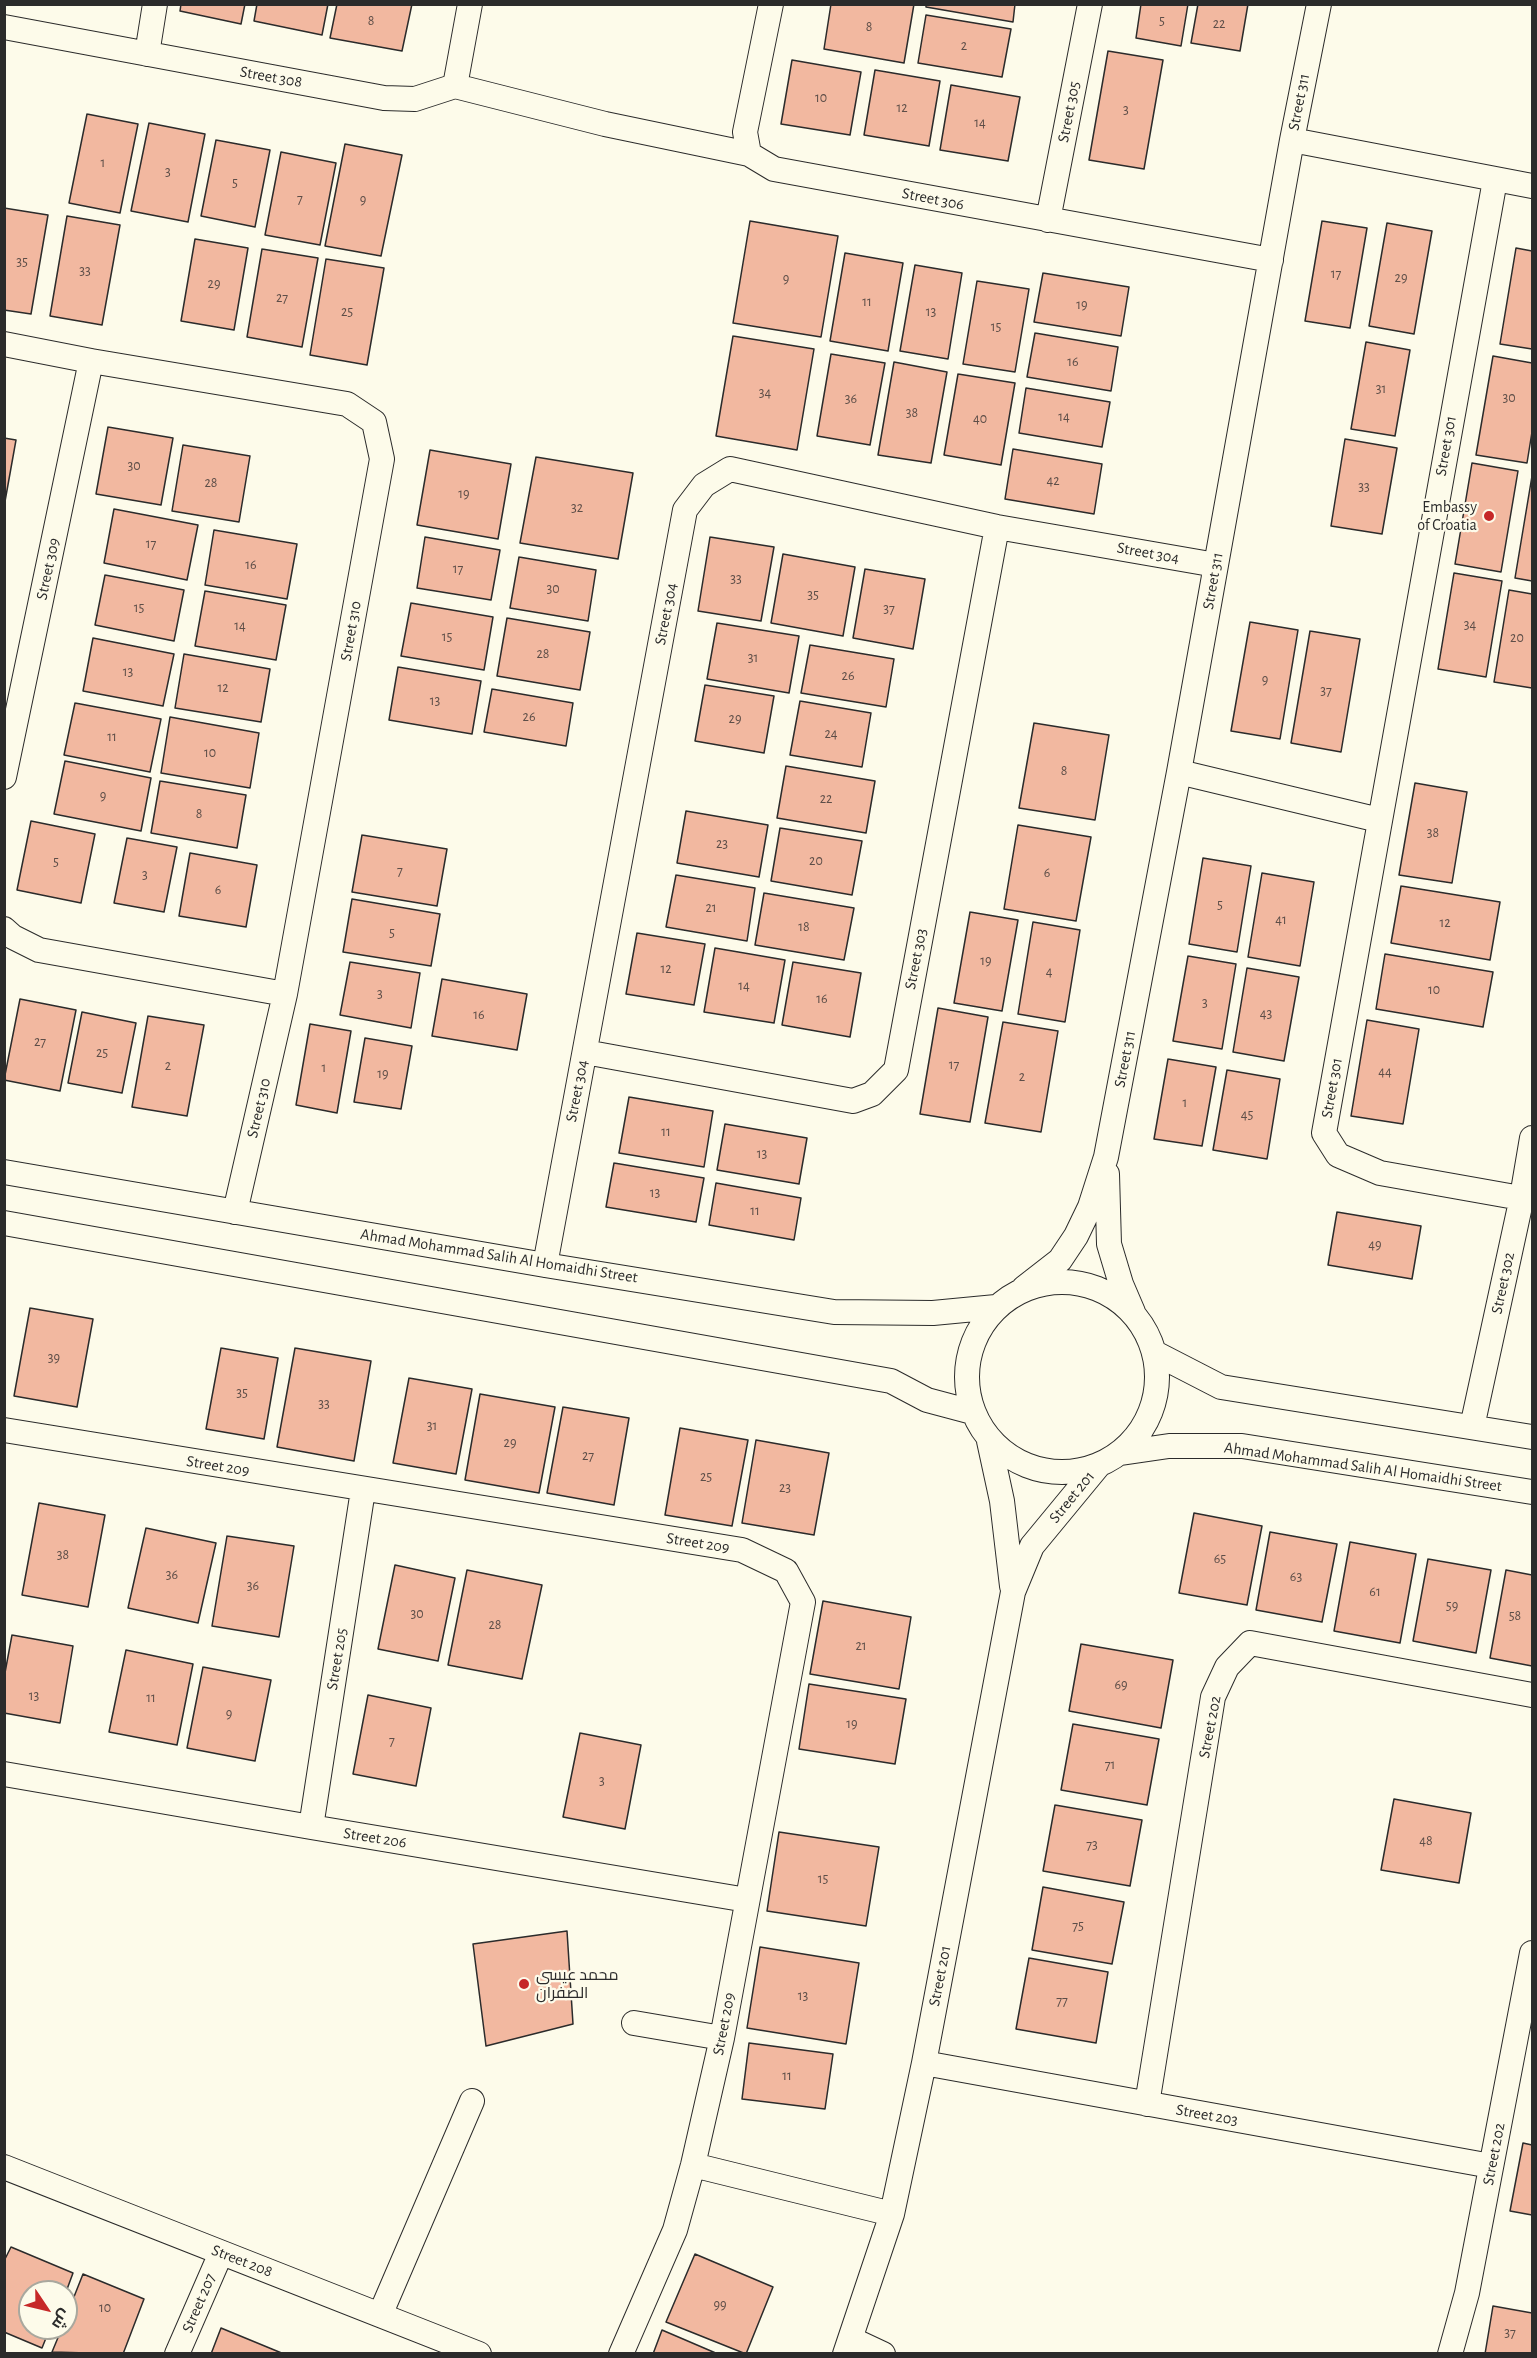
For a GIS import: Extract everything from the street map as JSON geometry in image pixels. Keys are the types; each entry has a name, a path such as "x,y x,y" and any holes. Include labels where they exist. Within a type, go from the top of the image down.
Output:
{"street":[{"path":"147,54 155,4"},
{"path":"455,86 470,4"},
{"path":"749,154 745,132 771,4"},
{"name":"Street 305","path":"1048,220 1090,4"},
{"name":"Street 311","path":"1024,1288 1060,1260 1076,1236 1090,1207 1106,1157 1179,772 1270,260 1319,4"},
{"name":"Street 308","path":"4,27 384,98 415,99 455,86"},
{"name":"Street 306","path":"455,86 604,124 749,154 774,169 1270,260"},
{"path":"1292,140 1533,186"},
{"name":"Street 301","path":"1495,180 1324,1133 1338,1155 1380,1173 1527,1199"},
{"name":"Street 310","path":"4,344 347,404 374,422 382,459 285,993 235,1212"},
{"name":"Street 309","path":"4,777 91,361"},
{"name":"Street 304","path":"545,1265 685,510 704,485 730,469 997,527 1216,564"},
{"name":"Street 303","path":"585,1052 853,1101 872,1095 896,1070 997,527"},
{"path":"1179,772 1379,820"},
{"path":"4,929 13,937 39,950 285,993"},
{"name":"Street 302","path":"1472,1427 1527,1199 1533,1138"},
{"name":"Street 311","path":"1106,1157 1109,1244 1121,1284 1134,1313"},
{"name":"Ahmad Mohammad Salih Al Homaidhi Street","path":"4,1172 834,1312 933,1313 996,1307"},
{"path":"4,1223 891,1382 927,1400 972,1412"},
{"path":"1054,1281 1088,1284 1108,1292 1134,1313 1155,1353 1158,1377 1152,1410 1143,1428 1121,1453 1098,1466 1065,1473 1042,1472 1011,1460 989,1441 972,1412 966,1369 980,1327 996,1307 1024,1288 1054,1281"},
{"path":"1155,1353 1221,1387 1533,1437"},
{"name":"Street 209","path":"4,1430 742,1550 786,1570 803,1602 722,2038 693,2165 675,2230 621,2354"},
{"name":"Street 201","path":"989,1441 1002,1501 1012,1592"},
{"name":"Ahmad Mohammad Salih Al Homaidhi Street","path":"1121,1453 1169,1446 1242,1446 1533,1492"},
{"name":"Street 201","path":"848,2346 892,2214 924,2062 1012,1592 1032,1546 1098,1466"},
{"name":"Street 205","path":"311,1827 363,1490"},
{"name":"Street 202","path":"1147,2104 1213,1697 1227,1667 1250,1643 1533,1695"},
{"name":"Street 206","path":"4,1774 747,1900"},
{"name":"Street 202","path":"1450,2354 1467,2293 1533,1953"},
{"path":"634,2023 722,2038"},
{"name":"Street 203","path":"924,2062 1491,2166"},
{"path":"380,2315 472,2101"},
{"path":"693,2165 892,2214"},
{"name":"Street 208","path":"4,2167 479,2354"},
{"name":"Street 207","path":"177,2354 221,2253"},
{"path":"848,2346 883,2354"}],"building":[{"path":"181,4 245,4 241,24 180,11"},
{"path":"257,4 328,4 322,35 254,21"},
{"path":"337,4 412,4 402,51 330,38"},
{"path":"831,4 914,4 904,63 824,49"},
{"path":"926,4 1015,4 1013,22 926,7"},
{"path":"1141,4 1188,4 1181,46 1136,38"},
{"path":"1198,4 1248,4 1240,51 1191,43"},
{"path":"926,15 1011,29 1002,77 918,63"},
{"path":"1108,51 1163,60 1144,169 1089,160"},
{"path":"792,60 861,72 850,135 781,124"},
{"path":"875,70 940,81 929,146 864,135"},
{"path":"951,85 1020,97 1008,161 940,150"},
{"path":"87,114 138,124 120,213 69,203"},
{"path":"149,123 205,134 188,222 131,211"},
{"path":"216,140 270,150 255,227 201,216"},
{"path":"345,144 402,155 381,256 325,246"},
{"path":"281,152 336,163 320,245 265,235"},
{"path":"4,208 48,215 31,314 4,310"},
{"path":"67,216 120,225 102,325 50,316"},
{"path":"750,221 838,236 821,337 733,323"},
{"path":"1322,221 1367,228 1350,328 1305,321"},
{"path":"1387,223 1432,231 1414,334 1369,326"},
{"path":"195,239 248,248 234,330 181,321"},
{"path":"1516,248 1532,251 1532,349 1500,344"},
{"path":"262,249 318,258 302,347 247,337"},
{"path":"845,253 903,263 888,351 830,341"},
{"path":"326,259 384,268 367,365 310,355"},
{"path":"915,265 962,273 948,359 900,351"},
{"path":"1043,273 1129,287 1121,336 1034,322"},
{"path":"977,281 1029,289 1015,372 963,364"},
{"path":"1035,333 1118,347 1111,391 1027,377"},
{"path":"733,336 814,349 797,450 716,436"},
{"path":"1366,342 1410,350 1395,436 1351,429"},
{"path":"831,354 885,363 870,445 817,436"},
{"path":"1493,356 1532,363 1532,432 1527,463 1476,455"},
{"path":"894,362 947,372 931,463 878,455"},
{"path":"958,374 1015,383 1001,465 944,455"},
{"path":"1026,388 1110,402 1102,447 1019,433"},
{"path":"108,427 173,438 161,505 96,494"},
{"path":"4,438 16,440 4,507"},
{"path":"1345,439 1397,448 1382,534 1331,526"},
{"path":"183,445 250,456 239,522 172,511"},
{"path":"1013,449 1102,464 1094,514 1005,499"},
{"path":"430,450 511,464 498,539 417,525"},
{"path":"536,457 633,473 618,559 520,543"},
{"path":"1472,463 1518,471 1501,572 1455,564"},
{"path":"1532,476 1532,581 1515,578"},
{"path":"114,509 198,525 187,580 104,563"},
{"path":"214,530 297,544 287,599 205,585"},
{"path":"425,537 500,550 491,600 417,588"},
{"path":"710,537 774,547 761,621 698,611"},
{"path":"783,554 855,567 843,636 771,623"},
{"path":"519,557 596,570 588,621 510,608"},
{"path":"865,569 925,579 913,649 853,638"},
{"path":"1454,573 1502,581 1486,677 1438,669"},
{"path":"105,575 184,590 174,641 95,625"},
{"path":"1509,590 1532,594 1532,688 1494,682"},
{"path":"205,591 286,605 276,660 195,646"},
{"path":"411,603 493,617 484,670 401,656"},
{"path":"507,618 590,632 580,690 497,676"},
{"path":"1250,622 1298,630 1280,739 1231,731"},
{"path":"717,623 799,636 789,693 707,679"},
{"path":"1310,631 1360,639 1341,752 1291,743"},
{"path":"93,638 174,654 163,706 83,691"},
{"path":"810,645 894,659 886,707 801,693"},
{"path":"184,654 270,669 261,722 175,708"},
{"path":"398,667 481,681 472,734 389,720"},
{"path":"705,685 774,696 764,753 695,741"},
{"path":"492,689 573,703 566,746 484,732"},
{"path":"800,701 871,713 862,767 790,755"},
{"path":"75,703 161,719 150,772 64,755"},
{"path":"170,717 259,733 250,788 161,773"},
{"path":"1034,723 1109,735 1095,820 1019,808"},
{"path":"65,761 151,778 141,831 54,814"},
{"path":"786,766 875,781 866,833 777,818"},
{"path":"160,781 246,795 237,848 151,833"},
{"path":"1415,783 1467,792 1452,883 1399,875"},
{"path":"686,811 768,825 759,877 677,863"},
{"path":"31,821 95,834 81,903 17,890"},
{"path":"1018,825 1091,837 1076,921 1004,909"},
{"path":"780,828 862,841 852,895 771,881"},
{"path":"362,835 447,849 437,906 352,892"},
{"path":"127,838 177,847 164,912 114,903"},
{"path":"190,853 257,865 246,927 179,916"},
{"path":"1203,858 1251,866 1237,952 1189,944"},
{"path":"1262,873 1314,882 1300,966 1248,957"},
{"path":"676,875 755,888 747,941 666,927"},
{"path":"1401,886 1500,902 1490,960 1391,943"},
{"path":"764,893 854,908 844,960 755,945"},
{"path":"352,899 440,914 431,966 343,952"},
{"path":"970,912 1018,920 1002,1011 954,1003"},
{"path":"1033,922 1080,930 1065,1022 1018,1014"},
{"path":"637,933 705,944 694,1005 626,994"},
{"path":"715,948 785,960 774,1023 704,1012"},
{"path":"1385,954 1493,972 1483,1027 1376,1009"},
{"path":"1188,956 1236,964 1222,1049 1173,1041"},
{"path":"350,962 420,973 411,1028 340,1015"},
{"path":"793,962 861,973 850,1037 782,1025"},
{"path":"1247,968 1299,977 1284,1061 1233,1052"},
{"path":"442,979 527,994 517,1050 432,1036"},
{"path":"20,999 76,1010 60,1091 4,1080"},
{"path":"938,1008 988,1017 970,1122 920,1114"},
{"path":"82,1012 136,1023 122,1093 68,1083"},
{"path":"148,1016 204,1025 187,1116 132,1107"},
{"path":"1367,1020 1419,1029 1403,1124 1351,1116"},
{"path":"1003,1022 1058,1031 1041,1132 985,1123"},
{"path":"310,1024 351,1031 337,1113 296,1105"},
{"path":"365,1038 412,1046 401,1109 354,1102"},
{"path":"1168,1059 1216,1067 1202,1146 1154,1139"},
{"path":"1227,1070 1280,1079 1267,1159 1213,1150"},
{"path":"629,1097 713,1111 704,1167 619,1153"},
{"path":"725,1124 807,1138 799,1184 717,1170"},
{"path":"614,1163 704,1178 696,1222 606,1207"},
{"path":"716,1183 801,1198 794,1240 709,1225"},
{"path":"1337,1212 1421,1226 1412,1279 1328,1265"},
{"path":"30,1308 93,1319 77,1407 14,1396"},
{"path":"221,1348 278,1358 264,1439 206,1429"},
{"path":"295,1348 371,1361 354,1461 277,1447"},
{"path":"409,1378 472,1389 456,1474 393,1463"},
{"path":"480,1394 555,1407 539,1493 465,1480"},
{"path":"563,1407 629,1418 614,1505 547,1493"},
{"path":"680,1428 748,1440 732,1526 665,1515"},
{"path":"756,1440 829,1453 814,1535 742,1523"},
{"path":"39,1503 105,1515 88,1607 22,1595"},
{"path":"1194,1513 1262,1526 1247,1605 1179,1593"},
{"path":"146,1528 216,1543 198,1623 128,1608"},
{"path":"1270,1532 1337,1544 1322,1622 1256,1610"},
{"path":"227,1536 294,1546 279,1637 212,1626"},
{"path":"1350,1542 1416,1554 1400,1643 1334,1631"},
{"path":"1428,1559 1491,1570 1476,1653 1413,1641"},
{"path":"395,1565 455,1578 438,1661 378,1649"},
{"path":"467,1570 542,1585 522,1679 448,1665"},
{"path":"1506,1570 1532,1575 1532,1666 1490,1658"},
{"path":"823,1601 911,1617 899,1689 810,1674"},
{"path":"12,1635 73,1646 60,1723 4,1713 4,1678"},
{"path":"1081,1644 1173,1660 1161,1728 1069,1711"},
{"path":"126,1650 193,1664 177,1745 109,1732"},
{"path":"203,1667 271,1680 255,1761 187,1748"},
{"path":"809,1684 906,1699 895,1764 799,1749"},
{"path":"368,1695 431,1708 416,1786 353,1774"},
{"path":"1073,1724 1159,1739 1147,1805 1061,1790"},
{"path":"580,1733 641,1745 625,1829 563,1817"},
{"path":"1394,1799 1471,1813 1459,1883 1381,1870"},
{"path":"1055,1805 1142,1820 1130,1886 1043,1871"},
{"path":"779,1832 879,1847 866,1926 767,1911"},
{"path":"1043,1887 1124,1902 1112,1964 1032,1950"},
{"name":"محمد عيسى الصفران","path":"567,1931 573,2024 486,2046 473,1944"},
{"path":"760,1947 859,1963 846,2044 747,2028"},
{"path":"1029,1958 1108,1972 1096,2043 1016,2029"},
{"path":"749,2043 833,2054 825,2109 742,2099"},
{"path":"1523,2143 1532,2145 1532,2215 1510,2211"},
{"path":"11,2247 73,2273 70,2280 18,2280 18,2338 4,2332 4,2261"},
{"path":"695,2254 773,2287 746,2354 666,2322"},
{"path":"83,2274 144,2299 123,2354 52,2352 57,2340 78,2340 78,2287"},
{"path":"1493,2306 1532,2313 1532,2354 1485,2354"},
{"path":"221,2328 284,2354 211,2354"},
{"path":"662,2330 718,2354 653,2354"},
{"path":"23,2340 45,2340 42,2348"}],"place":[{"name":"Embassy of Croatia","path":"1489,516"},
{"name":"محمد عيسى الصفران","path":"524,1984"}]}
